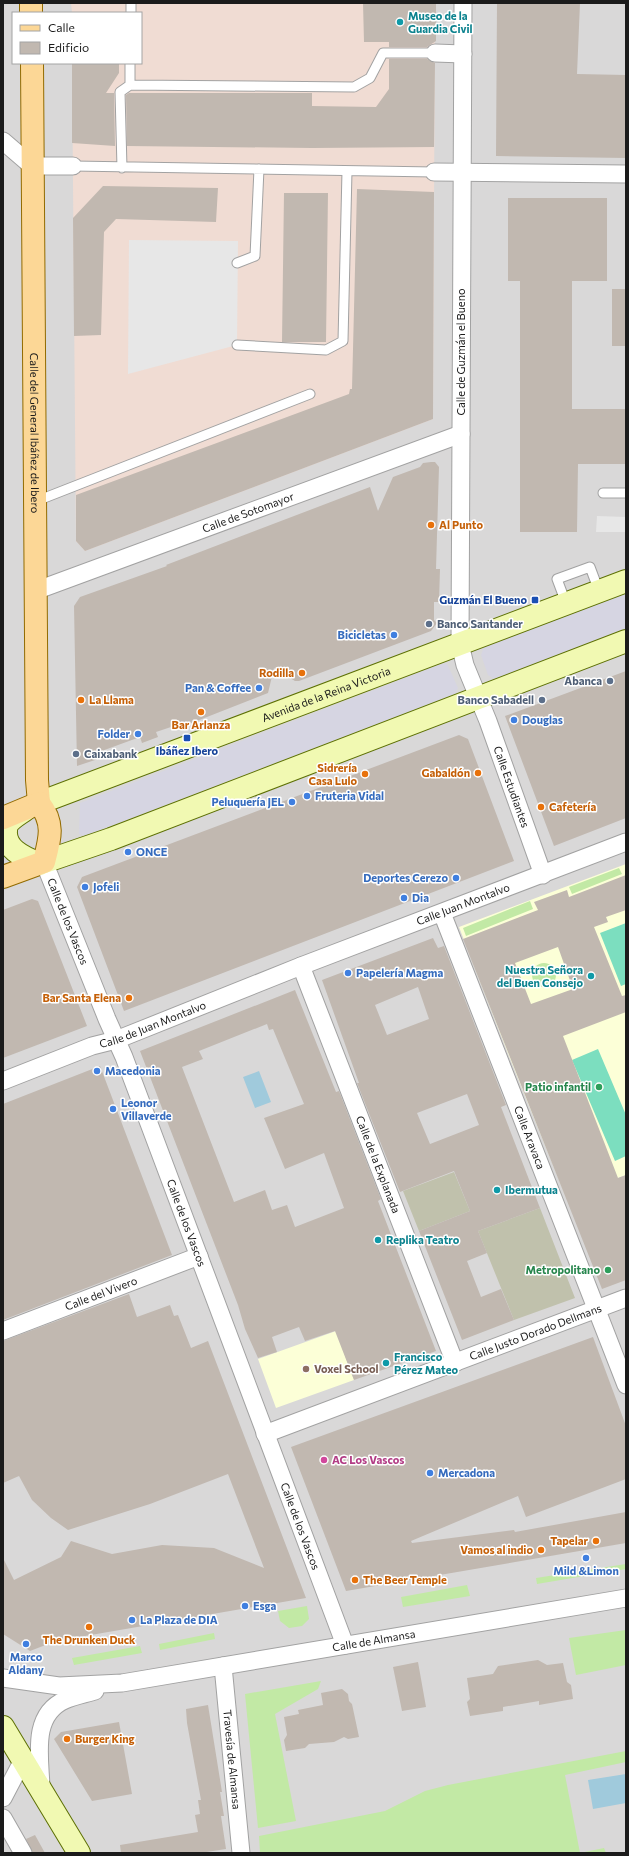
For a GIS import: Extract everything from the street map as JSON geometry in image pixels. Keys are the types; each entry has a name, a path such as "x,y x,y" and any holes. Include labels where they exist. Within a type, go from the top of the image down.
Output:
{"main road":[{"name":"Calle del General Ibáñez de Ibero","path":"32,64 37,780 32,806"},
{"name":"Avenida de la Reina Victoria","path":"3,818 32,806"},
{"path":"3,877 42,863 50,830 48,816 32,806"}],"street":[{"name":"Calle de Guzmán el Bueno","path":"463,3 460,644 465,664 478,698"},
{"path":"435,53 463,54"},
{"path":"3,141 32,166 73,166"},
{"path":"434,172 626,174"},
{"name":"Calle de Sotomayor","path":"35,591 461,434"},
{"name":"Avenida de la Reina Victoria","path":"42,863 21,856 11,850 6,842 5,832 7,825 32,806 626,581"},
{"path":"42,863 111,839 626,641"},
{"name":"Calle Estudiantes","path":"478,698 488,721 544,875"},
{"name":"Calle Juan Montalvo","path":"301,966 544,875 626,842"},
{"name":"Calle de los Vascos","path":"42,863 124,1057 345,1645"},
{"name":"Calle Aravaca","path":"442,913 626,1385"},
{"name":"Calle de Juan Montalvo","path":"3,1081 92,1046 116,1040 301,966"},
{"name":"Calle de la Explanada","path":"301,966 455,1363"},
{"name":"Calle del Vivero","path":"3,1331 199,1256"},
{"name":"Calle Justo Dorado Dellmans","path":"265,1434 626,1298"},
{"name":"Calle de Almansa","path":"3,1678 59,1686 122,1683 626,1598"},
{"name":"Travesía de Almansa","path":"224,1666 241,1853"},
{"name":"Calle de Almansa","path":"41,1787 40,1727 44,1716 53,1707 64,1700 122,1683"},
{"path":"3,1727 24,1758 80,1853"},
{"path":"3,1798 24,1758"},
{"path":"3,1818 23,1853"}],"lane":[{"path":"122,168 120,92 130,85 354,87 370,78 383,53 435,53"},
{"path":"130,64 130,85"},
{"path":"73,166 434,172"},
{"path":"237,263 255,256 259,170"},
{"path":"237,345 326,350 342,341 347,171"},
{"path":"34,503 310,394"},
{"path":"603,493 626,493"}],"shaded area":[{"path":"3,3 626,3 626,1853 3,1853"},
{"path":"71,3 435,3 433,419 85,551 76,541 72,64 142,64 142,12 72,12"},
{"path":"129,240 238,241 237,345 128,374"},
{"path":"597,516 626,517 626,532 596,532"},
{"path":"626,593 626,629 494,679 488,675 481,655 484,647"},
{"path":"442,664 447,664 458,688 455,694 84,836 79,834 80,803"},
{"path":"626,864 626,1175 566,1197 459,927"},
{"path":"454,1172 470,1211 419,1231 403,1191"},
{"path":"540,1208 575,1298 514,1320 478,1231"},
{"name":"Voxel School","path":"336,1331 354,1380 276,1408 258,1359"}],"green space":[{"path":"619,868 622,874 572,894 569,887"},
{"path":"530,901 533,909 466,936 463,928"},
{"path":"626,923 626,984 621,986 600,933"},
{"path":"544,963 549,964 555,970 555,980 549,986 544,987 539,986 533,980 532,975 533,970 539,964"},
{"name":"Patio infantil","path":"598,1049 626,1115 626,1156 615,1161 572,1060"},
{"path":"626,1564 626,1569 537,1584 536,1578"},
{"path":"467,1585 470,1596 403,1607 401,1597"},
{"path":"307,1606 309,1619 302,1626 289,1628 280,1621 278,1611"},
{"path":"626,1630 626,1665 576,1675 569,1638"},
{"path":"214,1633 215,1639 160,1650 159,1644"},
{"path":"140,1646 142,1653 74,1665 72,1658"},
{"path":"321,1681 318,1689 275,1714 296,1821 258,1828 245,1694"},
{"path":"626,1751 626,1762 565,1775 580,1853 260,1853 259,1836 385,1811 425,1791 448,1785"},
{"path":"604,1848 606,1853 580,1853"}],"water":[{"path":"259,1071 271,1102 255,1108 243,1077"},
{"path":"626,1774 626,1803 593,1809 588,1780"}],"building":[{"name":"Museo de la Guardia Civil","path":"363,3 436,3 436,41 427,47 389,47 389,42 364,42"},
{"path":"497,3 580,3 577,74 626,75 626,158 496,156"},
{"path":"389,59 427,59 435,63 434,147 312,148 127,146 126,95 129,93 312,93 312,106 376,107 389,89"},
{"path":"72,64 119,64 119,73 106,93 114,93 115,146 72,143"},
{"path":"103,186 218,188 216,222 116,219 104,232 101,335 74,336 73,218"},
{"path":"357,189 434,192 433,419 85,551 76,541 76,495 349,394 350,389 352,389"},
{"path":"284,193 328,193 326,342 282,342"},
{"path":"508,198 607,198 607,281 572,281 572,409 626,409 626,464 578,464 577,532 520,532 520,281 508,281"},
{"path":"612,289 626,289 626,346 612,346"},
{"path":"435,462 439,467 436,569 440,569 439,602 434,602 434,620 437,623 431,631 299,681 295,681 274,668 268,693 184,726 183,723 156,732 158,737 142,743 140,737 99,752 101,758 77,766 74,606 80,597 167,566 166,565 370,487 378,511 393,477 420,467 423,463"},
{"path":"626,671 626,818 554,846 505,716"},
{"path":"459,735 468,739 514,861 124,1011 77,887 82,877"},
{"path":"626,875 626,910 606,917 608,922 594,927 622,996 626,995 626,1012 563,1036 618,1178 626,1175 626,1280 602,1289 463,939 538,910 534,902 567,890 569,897","holes":["558,947 573,989 531,1004 515,963"]},
{"path":"32,899 38,901 87,1026 3,1058 3,910"},
{"path":"433,938 438,948 444,946 506,1105 501,1107 540,1208 478,1231 487,1253 467,1261 481,1297 501,1289 514,1320 462,1340 419,1231 470,1211 454,1171 400,1192 357,1083 359,1083 322,980","holes":["418,987 429,1019 387,1035 375,1005","467,1094 479,1125 430,1144 417,1113"]},
{"path":"295,990 336,1092 339,1091 381,1199 378,1201 436,1351 354,1380 335,1331 305,1341 299,1327 272,1337 277,1352 258,1358 245,1329 238,1305 140,1051","holes":["267,1024 269,1030 273,1029 304,1104 264,1118 285,1169 324,1153 344,1208 295,1227 287,1205 272,1210 265,1190 234,1202 182,1067 203,1059 199,1051"]},
{"path":"100,1066 172,1255 3,1320 3,1104"},
{"path":"129,1294 137,1317 170,1305 174,1316 178,1315 191,1348 208,1341 306,1598 56,1641 30,1651 3,1634 3,1558 14,1580 61,1557 71,1541 112,1554 162,1545 214,1548 264,1568 228,1474 150,1504 68,1530 51,1518 32,1500 19,1476 3,1483 3,1341"},
{"path":"593,1337 626,1426 626,1479 526,1517 518,1496 411,1541 412,1543 514,1530 515,1532 626,1512 626,1543 346,1591 291,1447"},
{"path":"538,1660 547,1665 563,1663 567,1682 571,1685 573,1699 539,1705 539,1701 503,1707 503,1711 470,1716 467,1702 470,1699 467,1678 493,1674 498,1666"},
{"path":"418,1662 426,1707 402,1711 393,1667"},
{"path":"342,1689 348,1694 349,1701 352,1704 359,1737 348,1739 344,1737 334,1742 309,1744 305,1748 286,1751 284,1740 287,1735 284,1717 299,1714 298,1710 323,1705 321,1693"},
{"path":"208,1705 222,1792 220,1792 224,1816 221,1816 226,1849 200,1853 121,1853 120,1845 198,1832 195,1815 200,1814 198,1800 201,1800 187,1723 186,1709"},
{"path":"119,1722 132,1794 92,1801 54,1739 61,1732"},
{"path":"35,1835 45,1853 33,1853 26,1839"}],"place":[{"name":"Museo de la Guardia Civil","path":"400,22"},
{"name":"Al Punto","path":"431,525"},
{"name":"Guzmán El Bueno","path":"535,600"},
{"name":"Banco Santander","path":"429,624"},
{"name":"Bicicletas","path":"394,635"},
{"name":"Rodilla","path":"302,673"},
{"name":"Abanca","path":"610,681"},
{"name":"Pan & Coffee","path":"259,688"},
{"name":"La Llama","path":"81,700"},
{"name":"Banco Sabadell","path":"542,700"},
{"name":"Bar Arlanza","path":"201,712"},
{"name":"Douglas","path":"514,720"},
{"name":"Folder","path":"138,734"},
{"name":"Ibáñez Ibero","path":"187,738"},
{"name":"Caixabank","path":"76,754"},
{"name":"Gabaldón","path":"478,773"},
{"name":"Sidrería Casa Lulo","path":"365,774"},
{"name":"Fruteria Vidal","path":"307,796"},
{"name":"Peluquería JEL","path":"292,802"},
{"name":"Cafetería","path":"541,807"},
{"name":"ONCE","path":"128,852"},
{"name":"Deportes Cerezo","path":"456,878"},
{"name":"Jofeli","path":"85,887"},
{"name":"Dia","path":"404,898"},
{"name":"Papelería Magma","path":"348,973"},
{"name":"Nuestra Señora del Buen Consejo","path":"591,976"},
{"name":"Bar Santa Elena","path":"129,998"},
{"name":"Macedonia","path":"97,1071"},
{"name":"Patio infantil","path":"599,1087"},
{"name":"Leonor Villaverde","path":"113,1109"},
{"name":"Ibermutua","path":"497,1190"},
{"name":"Replika Teatro","path":"378,1240"},
{"name":"Metropolitano","path":"608,1270"},
{"name":"Francisco Pérez Mateo","path":"386,1363"},
{"name":"Voxel School","path":"306,1369"},
{"name":"AC Los Vascos","path":"324,1460"},
{"name":"Mercadona","path":"430,1473"},
{"name":"Tapelar","path":"596,1541"},
{"name":"Vamos al indio","path":"541,1550"},
{"name":"Mild &Limon","path":"586,1558"},
{"name":"The Beer Temple","path":"355,1580"},
{"name":"Esga","path":"245,1606"},
{"name":"La Plaza de DIA","path":"132,1620"},
{"name":"The Drunken Duck","path":"89,1627"},
{"name":"Marco Aldany","path":"26,1644"},
{"name":"Burger King","path":"67,1739"}]}
